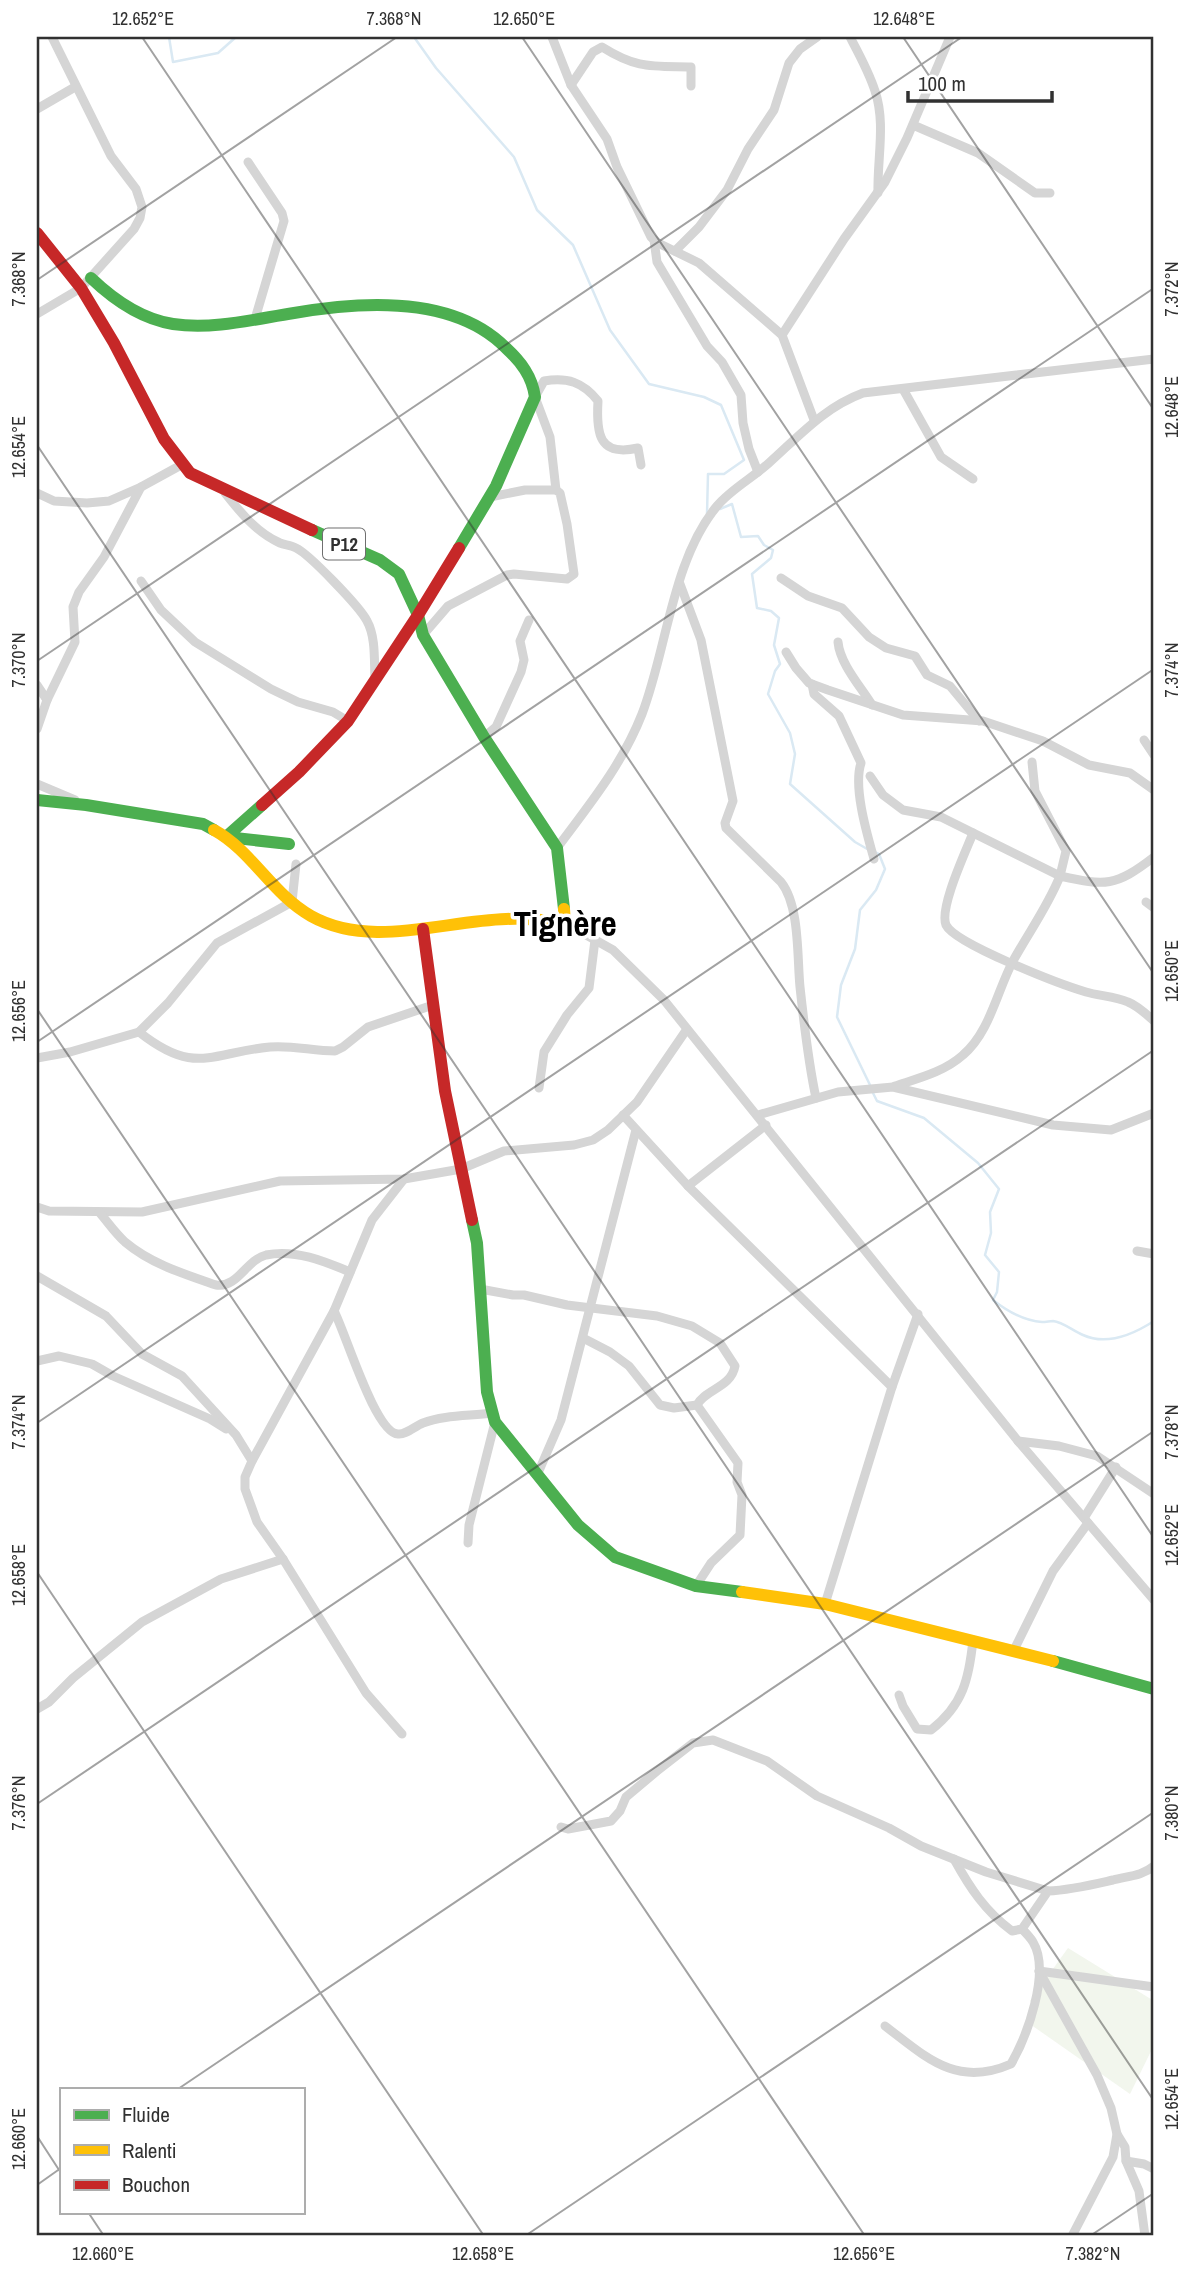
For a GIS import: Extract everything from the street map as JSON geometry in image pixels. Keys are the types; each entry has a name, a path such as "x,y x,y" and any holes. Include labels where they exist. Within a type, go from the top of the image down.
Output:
{"street":[{"path":"37,314 82,288 134,229 142,207 136,188 111,156 52,37"},
{"path":"552,37 571,85 607,139 617,167 654,240 657,262 707,346 722,362 741,395 743,423 758,472"},
{"path":"675,250 699,227 727,190 748,149 774,110 789,63 800,48 817,37"},
{"path":"850,37 876,93 880,123 878,193"},
{"path":"782,335 844,239 878,193 913,125 950,37"},
{"path":"571,85 593,52 602,47 621,59 638,65 691,67 691,86"},
{"path":"37,109 75,87"},
{"path":"913,125 978,153 1035,193 1050,193"},
{"path":"248,162 282,213 284,221 256,320"},
{"name":"P12","path":"37,233 82,288 164,439 190,473 380,560 399,574 418,615 423,635 484,737 556,848 565,923"},
{"path":"654,240 699,263 782,335 814,420"},
{"path":"91,278 120,304 174,324 256,320 343,306 402,307 443,312 484,327 518,358 534,388 550,438 556,490 560,493 575,568 572,577 567,579 507,575 449,606 423,635"},
{"path":"556,848 616,769 642,714 689,552 718,505 814,420 863,393 1154,359"},
{"path":"226,837 299,772 348,721 418,615 490,496 544,381 561,378 589,389 598,401 597,426 601,439 609,448 624,452 638,448 641,466"},
{"path":"903,388 941,457 974,479"},
{"path":"37,493 54,501 109,501 183,464"},
{"path":"37,729 47,700 75,642 73,607 79,592 104,557 141,487"},
{"path":"221,488 241,513 265,534 298,548 346,593 368,622 373,649 374,679"},
{"path":"490,496 524,490 556,490"},
{"path":"781,578 808,596 842,608 869,636 886,648 915,656 927,675 950,686 978,721"},
{"path":"141,581 161,610 195,642 271,690 298,702 333,712 348,721"},
{"path":"680,584 701,640 733,801 726,828 781,881 788,892 795,928 808,1061 816,1098"},
{"path":"484,737 496,727 521,672 524,660 520,641 529,620"},
{"path":"838,642 848,666 872,705"},
{"path":"786,652 796,668 812,684 903,715 978,721 1043,741 1090,765 1130,773 1154,790"},
{"path":"37,684 47,700"},
{"path":"812,684 814,694 839,716 861,763 857,776 863,820 874,859"},
{"path":"1144,740 1154,755"},
{"path":"758,1115 838,1092 893,1087 937,1072 964,1055 980,1036 1012,962 1060,876 1066,850 1035,791 1032,762"},
{"path":"870,776 883,794 903,810 941,817 1060,876 1098,884 1114,882 1139,869 1154,857"},
{"path":"37,784 86,805"},
{"path":"37,800 203,824 226,837 269,883 311,916 355,932 423,929 504,919 534,919 565,923 614,950 664,1000 1018,1441 1154,1601"},
{"path":"973,833 950,891 945,924 952,933 1054,982 1090,994 1127,1001 1154,1021"},
{"path":"226,837 289,844"},
{"path":"292,902 296,864"},
{"path":"37,1058 70,1052 139,1032 168,1003 218,943 292,902"},
{"path":"1146,902 1154,908"},
{"path":"423,929 445,1091 477,1243 486,1392 494,1418 578,1525 615,1557 696,1586 825,1604 1014,1650 1154,1689"},
{"path":"539,1088 544,1052 567,1015 589,988 595,940"},
{"path":"139,1032 158,1047 178,1057 207,1059 270,1047 335,1051 368,1027 433,1004"},
{"path":"37,1207 50,1211 142,1212 280,1181 404,1179 461,1170 503,1151 574,1145 593,1139 608,1130 637,1102 688,1029"},
{"path":"893,1087 1053,1125 1111,1130 1154,1113"},
{"path":"623,1115 688,1186 892,1387"},
{"path":"688,1186 766,1125"},
{"path":"538,1473 561,1420 636,1130"},
{"path":"402,1734 366,1693 257,1522 244,1489 245,1477 252,1461 334,1311 372,1220 404,1179"},
{"path":"99,1212 123,1240 136,1250 160,1264 216,1286 233,1281 266,1255 309,1255 351,1272"},
{"path":"1137,1251 1154,1254"},
{"path":"37,1276 106,1315 142,1354 182,1377 236,1435 252,1461"},
{"path":"480,1289 657,1316 699,1329 720,1343 735,1366 733,1376 720,1388 700,1399 697,1405"},
{"path":"334,1311 365,1390 393,1433 400,1434 430,1420 494,1418"},
{"path":"825,1604 892,1387 918,1314"},
{"path":"583,1338 629,1366 660,1405 674,1408 697,1405"},
{"path":"37,1360 59,1356 92,1364 122,1381 210,1419 236,1435"},
{"path":"696,1586 711,1563 740,1535 742,1495 737,1482 738,1463 697,1405"},
{"path":"468,1543 469,1525 494,1418"},
{"path":"1018,1441 1072,1449 1097,1456 1154,1493"},
{"path":"1014,1650 1053,1571 1086,1521 1116,1467"},
{"path":"37,1709 49,1702 142,1622 221,1579 283,1559"},
{"path":"899,1695 917,1729 930,1730 963,1694 973,1640"},
{"path":"561,1827 568,1829 611,1821 620,1811 626,1797 693,1743 713,1740 767,1762 817,1796 921,1846 999,1877 1048,1891 1090,1887 1114,1879 1132,1877 1154,1866"},
{"path":"954,1859 974,1894 993,1917 1012,1931 1022,1929 1048,1891"},
{"path":"885,2026 938,2066 966,2072 993,2071 1011,2064 1020,2049 1037,1996 1039,1971 1034,1944 1022,1929"},
{"path":"1039,1971 1154,1987"},
{"path":"1039,1971 1097,2075 1111,2108 1117,2134 1125,2147 1126,2161 1139,2191 1145,2236"},
{"path":"1072,2236 1113,2157 1117,2134"},
{"path":"1126,2161 1154,2169"}],"shaded area":[{"path":"1068,1948 1154,2001 1154,2045 1130,2094 1027,2022 1036,2007 1030,2001"}],"waterway":[{"path":"169,37 173,62 218,53 236,37"},
{"path":"414,37 436,68 514,157 537,210 573,245 610,330 649,384 704,397 721,405 744,460 724,474 708,474 707,514"},
{"path":"720,509 732,504 741,537 758,536 764,545 773,550 771,558 752,574 757,608 771,611 779,618 774,645 780,664 768,694 790,733 795,754 790,784 855,842 869,850"},
{"path":"870,1085 837,1017 841,985 855,949 860,910 876,890 885,869 879,854 875,852"},
{"path":"872,1091 877,1101 924,1118 978,1163 999,1189 990,1212 991,1233 985,1255 999,1272 997,1292 993,1300 1022,1318 1057,1322 1092,1338 1120,1337 1154,1321"}],"traffic: fast":[{"path":"91,278 129,307 150,318 173,324 219,325 320,309 377,305 434,310 461,318 485,331 521,364 531,382 535,397 496,486 459,548"},
{"path":"312,530 380,560 399,574 418,615 423,635 484,737 557,848 564,909"},
{"path":"37,800 203,824 214,830"},
{"path":"262,805 226,837 289,844"},
{"path":"472,1220 477,1243 487,1392 495,1422 578,1525 615,1557 696,1586 742,1592"},
{"path":"1053,1661 1154,1689"}],"traffic: slow":[{"path":"214,830 240,849 297,907 334,926 357,931 382,932 506,919 565,923 564,909"},
{"path":"742,1592 825,1604 1053,1661"}],"traffic: jam":[{"path":"37,233 81,288 114,343 164,439 190,473 312,530"},
{"path":"262,805 299,772 348,721 459,548"},
{"path":"423,929 445,1091 472,1220"}],"district":[{"name":"Tignère","path":"565,923"}]}
